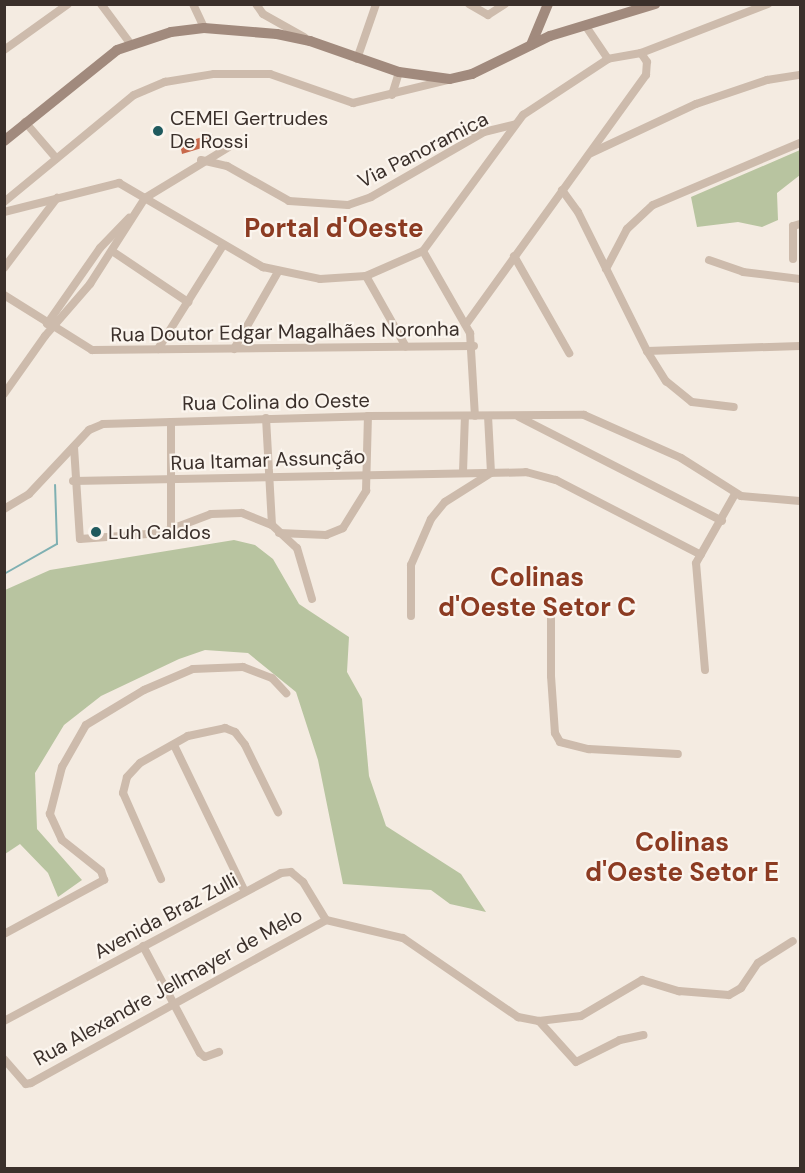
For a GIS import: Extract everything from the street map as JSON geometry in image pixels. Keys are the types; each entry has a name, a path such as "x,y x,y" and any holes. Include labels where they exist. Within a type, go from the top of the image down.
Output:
{"main road":[{"path":"531,45 548,4"},
{"path":"4,141 25,122 130,44 204,28 310,40 357,59 399,72 450,79 472,74 531,45 585,25 655,4"}],"street":[{"path":"4,50 68,4"},
{"path":"101,4 130,44"},
{"path":"193,4 204,28"},
{"path":"255,4 263,14 310,40"},
{"path":"357,59 376,4"},
{"path":"469,4 488,15 506,4"},
{"path":"585,25 608,59 641,53 768,4"},
{"path":"466,323 646,75 647,62 641,53"},
{"name":"Via Panoramica","path":"201,160 227,166 289,201 348,205 371,196 484,132 514,124 532,106 608,59"},
{"path":"392,95 399,72"},
{"path":"4,202 134,95 192,77 270,74 347,103 392,95 450,79"},
{"path":"587,155 696,104 800,74"},
{"path":"25,122 57,158"},
{"path":"4,212 113,182 146,198 222,247 278,272 330,280 366,276 423,251 514,124"},
{"path":"606,269 627,230 653,205 801,143"},
{"path":"4,394 45,336 56,326 112,251 146,198 201,160 229,147"},
{"path":"562,190 606,269 647,351 666,381 692,402 734,407"},
{"path":"4,268 57,198"},
{"path":"45,336 48,320 100,248 135,213"},
{"path":"793,259 794,226 801,224"},
{"path":"158,349 222,247"},
{"path":"112,251 188,302"},
{"path":"423,251 466,323 474,346 475,416"},
{"path":"514,256 569,353"},
{"path":"709,260 743,272 801,279"},
{"path":"234,349 278,272"},
{"path":"366,276 406,347"},
{"name":"Rua Doutor Edgar Magalhães Noronha","path":"4,295 48,320 92,351 474,346"},
{"path":"647,351 801,346"},
{"path":"279,533 326,535 343,528 362,499 368,473 368,416"},
{"path":"463,472 465,416"},
{"path":"411,616 411,565 431,519 445,502 491,473 488,416"},
{"name":"Rua Colina do Oeste","path":"4,509 29,494 89,430 103,424 266,418 488,416 593,418 681,458 735,494"},
{"path":"518,417 722,521"},
{"path":"266,418 272,525"},
{"path":"171,422 171,531"},
{"path":"74,447 76,533 83,541 171,531 227,512 272,525 297,548 312,599"},
{"name":"Rua Itamar Assunção","path":"73,481 269,478 368,473 526,472 556,480 701,555"},
{"path":"705,670 696,568 735,494 801,501"},
{"path":"551,614 551,675 555,733 560,742 589,749 678,754"},
{"path":"4,934 103,882 101,871 63,840 50,814 62,767 86,725 144,690 193,669 243,667 272,678 286,693"},
{"path":"161,879 123,793 127,777 140,763 201,731 235,732 278,812"},
{"path":"174,745 245,892"},
{"name":"Avenida Braz Zulli","path":"4,1021 245,892 291,872 303,882 326,920"},
{"path":"326,920 403,938 518,1017 539,1021 581,1016 642,980 679,991 729,994 741,988 758,963 793,942"},
{"name":"Rua Alexandre Jellmayer de Melo","path":"4,1059 26,1084 326,920"},
{"path":"143,946 200,1053 205,1057 219,1052"},
{"path":"539,1021 576,1062 620,1040 643,1035"}],"green space":[{"path":"800,150 800,175 777,193 778,220 762,227 738,222 697,227 691,197"},
{"path":"234,540 255,545 273,559 299,604 349,637 347,672 362,699 369,776 386,826 461,874 486,912 450,904 431,890 343,884 318,760 296,692 248,653 205,650 179,659 101,696 64,725 35,773 37,829 82,880 58,897 48,873 20,844 5,854 5,590 50,570"}],"building":[{"path":"212,134 215,144 182,154 180,144"}],"waterway":[{"path":"4,574 57,544 55,485"}],"place":[{"name":"CEMEI Gertrudes De Rossi","path":"158,131"},
{"name":"Luh Caldos","path":"96,532"}],"district":[{"name":"Portal d'Oeste","path":"334,229"},
{"name":"Colinas d'Oeste Setor C","path":"537,593"},
{"name":"Colinas d'Oeste Setor E","path":"682,858"}]}
